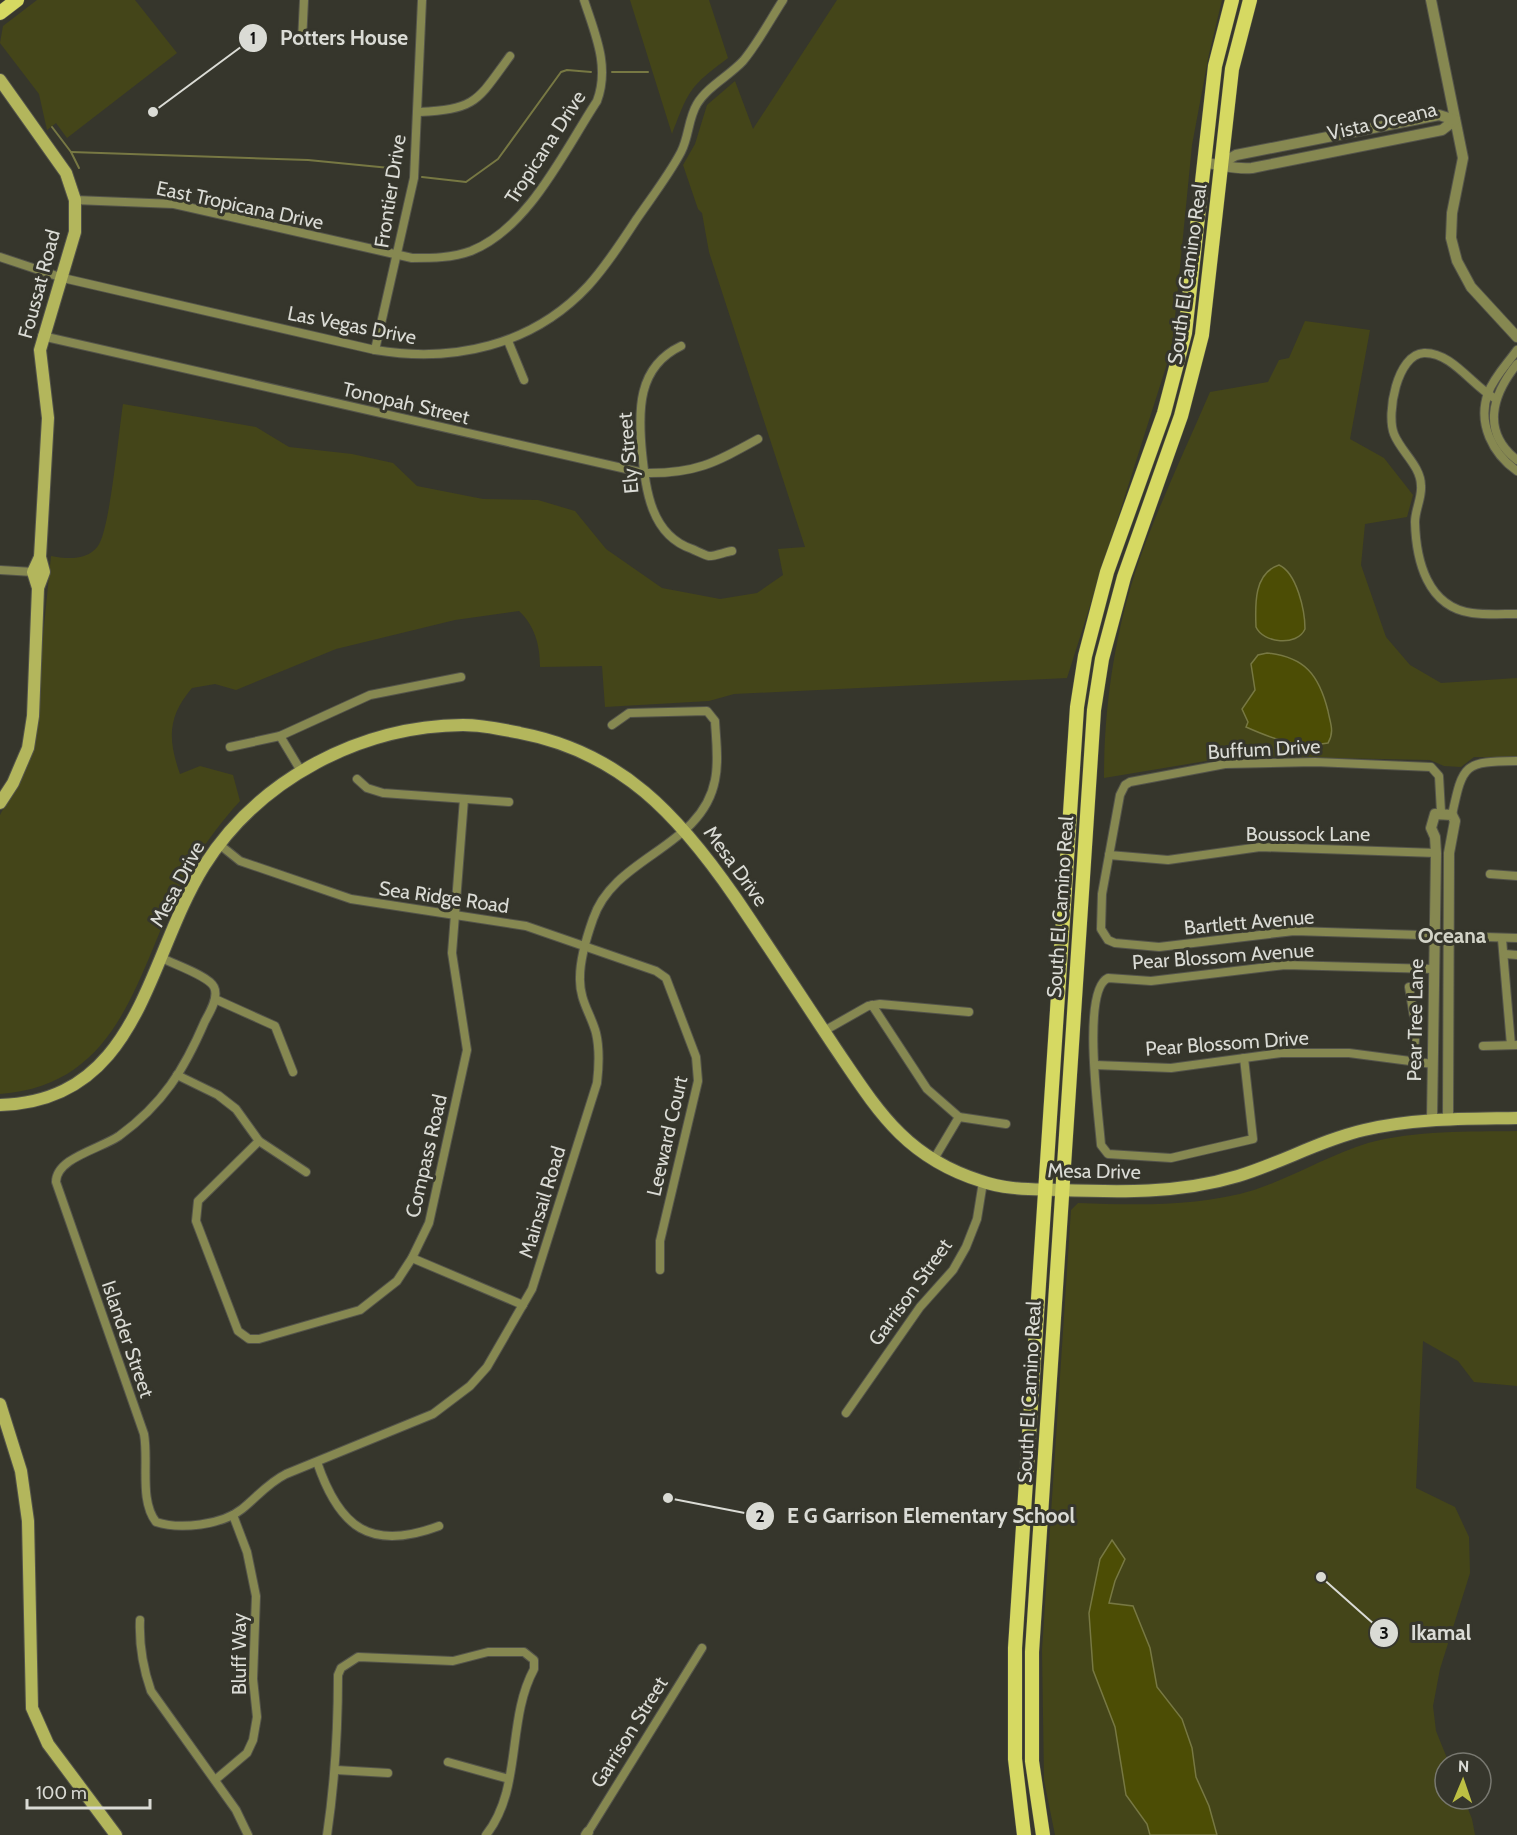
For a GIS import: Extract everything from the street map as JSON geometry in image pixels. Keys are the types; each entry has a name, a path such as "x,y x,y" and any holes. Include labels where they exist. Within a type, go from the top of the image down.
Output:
{"main road":[{"path":"0,13 17,0"},
{"name":"South El Camino Real","path":"1024,1835 1017,1776 1015,1648 1072,772 1081,681 1107,572 1164,413 1185,333 1215,66 1232,0"},
{"name":"South El Camino Real","path":"1043,1835 1036,1797 1032,1750 1032,1652 1091,740 1101,668 1124,577 1181,416 1202,335 1232,69 1250,0"},
{"name":"Foussat Road","path":"0,80 66,173 75,200 75,232 63,278 42,336 40,350 48,418 40,557 44,572 38,588 33,716 28,748 13,783 0,803"},
{"name":"Foussat Road","path":"38,588 33,572 40,557"},
{"name":"Mesa Drive","path":"0,1105 35,1100 62,1091 106,1061 133,1021 194,885 220,845 253,808 301,771 328,756 378,736 425,727 485,726 541,737 596,759 629,779 661,805 686,830 782,965 824,1031 890,1125 906,1141 934,1159 951,1169 983,1182 1010,1188 1147,1192 1200,1186 1241,1175 1357,1131 1432,1119 1517,1118"},
{"path":"0,1404 21,1471 28,1521 32,1708 48,1744 116,1835"},
{"path":"1017,1776 1025,1782 1030,1792 1036,1797"}],"street":[{"path":"302,42 304,0"},
{"name":"Frontier Drive","path":"375,350 414,178 422,0"},
{"name":"Tropicana Drive","path":"397,256 443,258 470,251 512,225 531,203 597,101 601,91 603,57 584,0"},
{"name":"Las Vegas Drive","path":"0,257 63,278 375,350 406,355 441,356 480,350 508,341 557,313 587,287 607,263 680,154 692,116 700,100 744,59 783,0"},
{"path":"1434,1 1463,158 1452,213 1451,238 1457,261 1482,302 1517,337"},
{"path":"418,112 464,107 480,97 510,56"},
{"name":"Vista Oceana","path":"1204,163 1220,164 1236,170 1252,168 1442,130 1455,120"},
{"name":"East Tropicana Drive","path":"75,200 174,204 397,256"},
{"name":"Tonopah Street","path":"42,336 644,473 690,471 715,463 758,439"},
{"path":"508,341 524,380"},
{"name":"Ely Street","path":"681,346 657,363 642,392 639,422 644,473 654,514 671,537 684,547 710,556 732,551"},
{"path":"1517,350 1487,394 1485,421 1497,454 1517,471"},
{"path":"1496,399 1444,359 1426,353 1416,355 1401,370 1392,407 1393,431 1419,474 1422,486 1415,521 1424,576 1429,587 1441,600 1457,609 1471,613 1517,614"},
{"path":"1517,364 1500,386 1493,417 1503,447 1517,460"},
{"path":"0,570 33,572"},
{"path":"230,747 280,736 370,695 461,677"},
{"name":"Mainsail Road","path":"153,1518 156,1522 171,1527 218,1520 233,1515 271,1482 415,1424 470,1386 487,1366 523,1305 532,1289 597,1083 600,1060 596,1031 585,1008 580,977 586,945 600,900 619,879 686,830 698,818 716,779 715,721 709,714 700,710 629,713 612,725"},
{"path":"280,736 301,771"},
{"path":"1441,812 1452,815 1461,780 1472,765 1484,762 1517,761"},
{"name":"Buffum Drive","path":"1109,855 1120,795 1125,785 1130,782 1225,764 1315,762 1431,767 1439,776 1441,812"},
{"path":"357,779 367,788 383,793 509,802"},
{"name":"Compass Road","path":"260,1140 198,1201 196,1208 196,1221 238,1331 249,1340 360,1310 397,1281 412,1258 429,1223 467,1050 453,972 454,915 464,799"},
{"name":"Pear Tree Lane","path":"1432,1119 1436,853 1431,821 1435,814 1441,812"},
{"name":"Pear Tree Lane","path":"1448,1119 1449,853 1455,821 1452,815"},
{"name":"Sea Ridge Road","path":"220,845 240,861 351,898 526,926 586,945 656,971 666,978"},
{"name":"Boussock Lane","path":"1109,855 1168,860 1260,847 1436,853"},
{"path":"1436,853 1443,859 1444,871 1449,883"},
{"name":"Bartlett Avenue","path":"1109,855 1102,894 1101,929 1108,940 1115,943 1159,946 1294,931 1517,938"},
{"path":"1490,874 1517,876"},
{"path":"1483,1046 1514,1045 1502,939"},
{"path":"1505,954 1517,955"},
{"path":"162,958 207,980 214,987 215,999 186,1065 177,1075 218,1095 236,1108 260,1140 306,1172"},
{"name":"Pear Blossom Avenue","path":"1244,1058 1253,1139 1171,1158 1108,1154 1101,1145 1092,1019 1098,985 1108,978 1151,981 1285,966 1434,969"},
{"path":"1434,969 1441,973 1442,987 1448,999"},
{"name":"Leeward Court","path":"660,1270 660,1241 699,1070 666,978"},
{"path":"1409,987 1416,1029 1413,1061"},
{"path":"215,999 275,1026 292,1072"},
{"path":"824,1031 872,1005 969,1012"},
{"path":"872,1005 921,1084 958,1117 1006,1124"},
{"name":"Pear Blossom Drive","path":"1095,1065 1171,1068 1281,1053 1348,1053 1433,1064"},
{"path":"1433,1064 1439,1065 1442,1070 1443,1082 1448,1091"},
{"name":"Islander Street","path":"153,1518 147,1507 147,1451 144,1434 56,1182 56,1174 65,1162 117,1137 145,1115 171,1087 177,1075"},
{"path":"934,1159 958,1117"},
{"name":"Garrison Street","path":"846,1413 920,1307 952,1270 966,1247 977,1219 983,1182"},
{"path":"412,1258 523,1305"},
{"path":"317,1462 328,1494 340,1512 360,1528 387,1537 405,1537 439,1526"},
{"name":"Bluff Way","path":"214,1780 247,1753 253,1740 257,1717 253,1679 256,1596 247,1552 233,1515"},
{"path":"140,1620 139,1638 145,1673 151,1691 236,1810 248,1835"},
{"name":"Garrison Street","path":"587,1834 702,1648"},
{"path":"327,1835 336,1770 338,1675 341,1668 353,1659 453,1661 504,1650 525,1652 534,1660 534,1669 518,1721 509,1779 498,1819 486,1835"},
{"path":"448,1762 509,1779"},
{"path":"336,1770 388,1773"}],"shaded area":[{"path":"37,0 135,0 177,53 67,138 56,123 47,130 39,94 0,43 3,26"},
{"path":"630,0 709,0 728,58 705,76 692,90 672,134"},
{"path":"837,0 1222,0 1192,145 1172,348 1067,678 734,694 709,701 605,707 602,666 540,667 536,636 519,611 455,620 336,649 236,690 215,684 192,688 178,709 172,729 173,750 180,774 200,766 233,775 240,801 210,838 184,879 138,984 121,1016 100,1045 74,1069 42,1086 0,1094 0,815 31,757 51,556 82,557 98,546 110,501 123,404 256,427 289,447 352,454 393,463 417,486 483,499 538,500 575,511 606,549 662,588 720,599 757,593 783,575 778,549 805,547 709,252 702,213 698,209 683,165 695,144 707,105 735,81 753,129"},
{"path":"1305,321 1370,330 1350,439 1384,458 1413,495 1407,517 1365,524 1361,565 1386,637 1410,665 1441,683 1517,678 1517,758 1474,757 1461,767 1444,766 1430,760 1236,756 1104,778 1106,723 1112,668 1123,614 1139,561 1182,455 1210,392 1268,382 1279,360 1289,358"},
{"path":"1279,565 1291,576 1295,584 1302,603 1305,621 1305,629 1301,635 1295,639 1280,641 1265,637 1256,627 1256,599 1260,582 1271,569"},
{"path":"1267,653 1280,655 1301,664 1315,678 1331,723 1332,731 1328,743 1296,744 1246,727 1248,722 1242,709 1255,690 1251,664 1258,655"},
{"path":"1517,1131 1517,1386 1474,1382 1458,1361 1423,1341 1416,1488 1455,1507 1469,1537 1470,1573 1440,1669 1433,1706 1436,1731 1444,1751 1433,1751 1433,1811 1469,1811 1475,1835 1055,1835 1044,1780 1042,1650 1071,1210 1078,1203 1167,1204 1233,1196 1268,1185 1368,1143 1442,1132"},
{"path":"1112,1540 1125,1559 1115,1581 1109,1603 1133,1606 1150,1648 1157,1687 1182,1719 1192,1748 1196,1777 1209,1806 1217,1835 1150,1835 1147,1824 1126,1795 1115,1727 1093,1670 1089,1613 1100,1559"}],"waterway":[{"path":"422,177 466,182 498,159 561,72 567,70 591,72"},
{"path":"612,72 648,72"},
{"path":"52,127 71,152 79,168"},
{"path":"71,152 308,160 400,169"}],"place":[{"name":"Potters House","path":"153,112"},
{"name":"E G Garrison Elementary School","path":"668,1498"},
{"name":"Ikamal","path":"1321,1577"}],"district":[{"name":"Oceana","path":"1452,935"}]}
